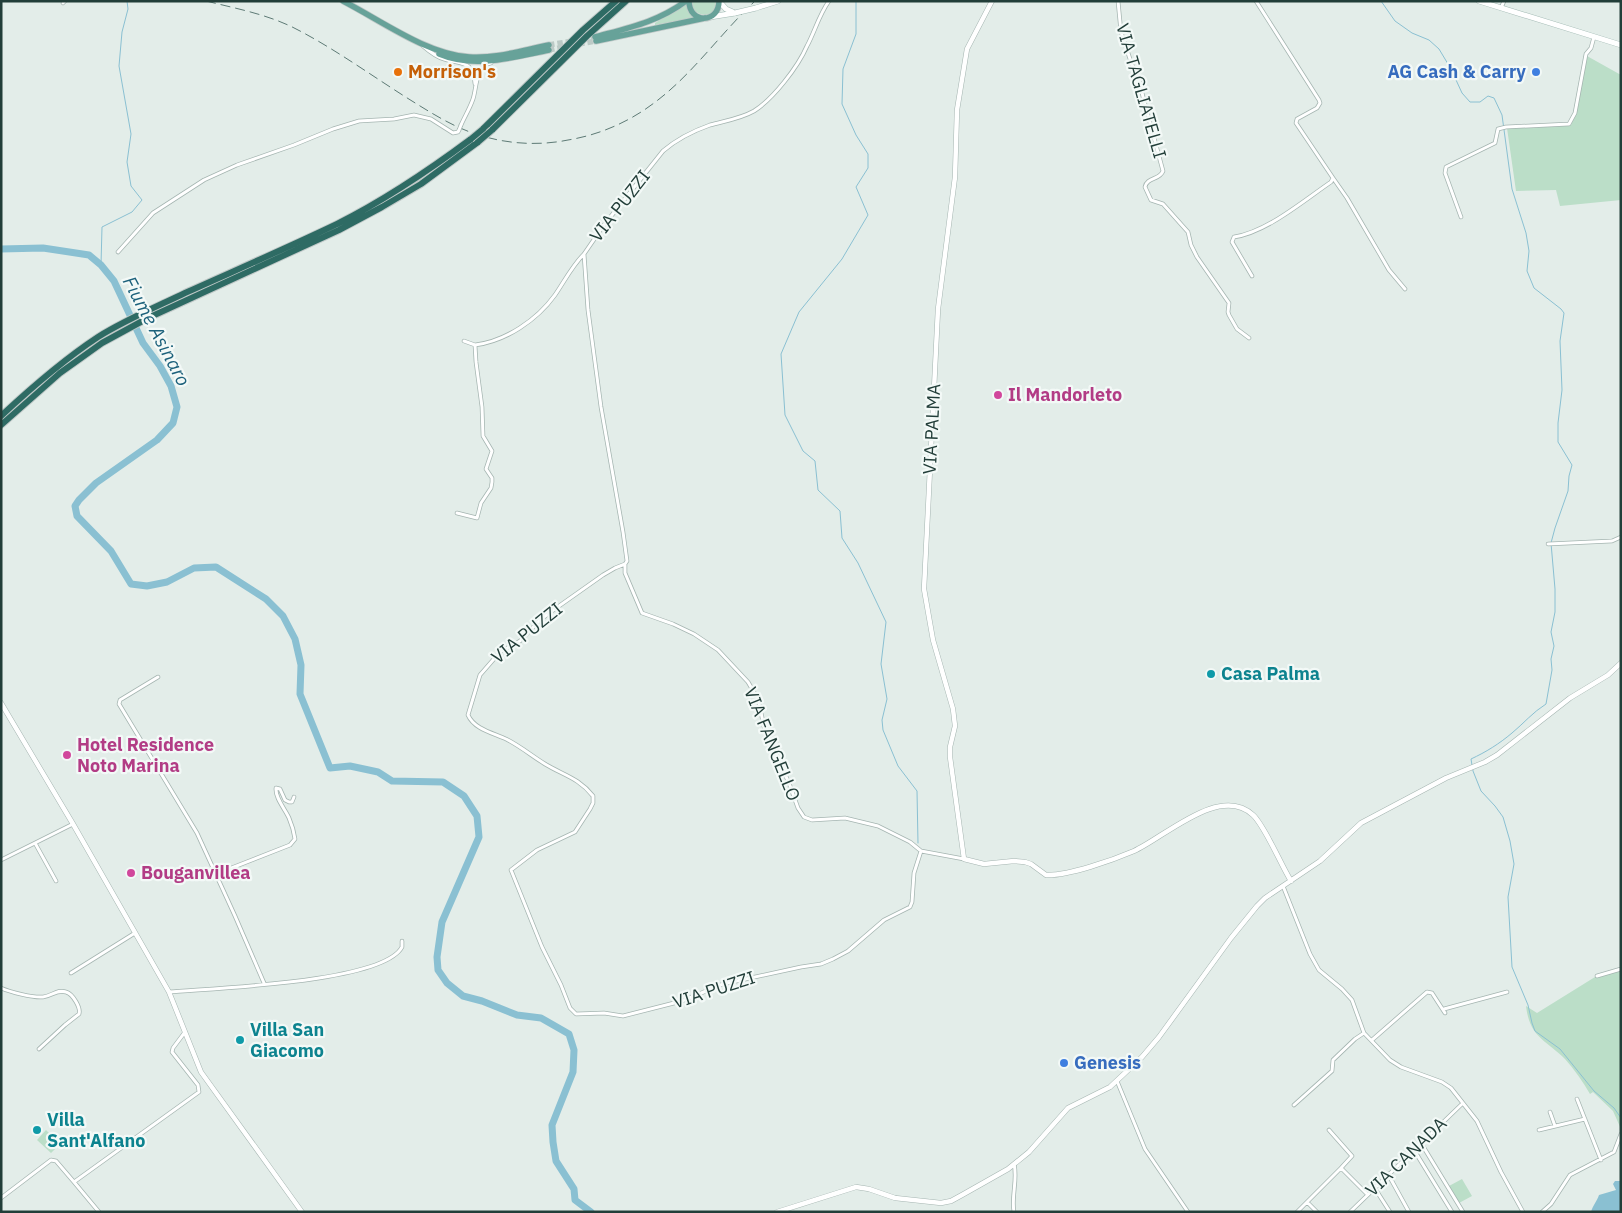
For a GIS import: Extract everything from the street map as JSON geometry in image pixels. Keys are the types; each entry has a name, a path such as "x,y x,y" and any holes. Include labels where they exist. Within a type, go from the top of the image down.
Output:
{"highway":[{"path":"1,416 80,350 336,224 379,202 418,178 483,129 583,30 616,1"},
{"path":"256,264 382,207 421,184 492,130 587,36 626,1"},
{"path":"1,425 100,340"}],"main road":[{"path":"344,1 409,37 431,48 449,54 482,57 549,47 523,55 477,61 446,57 409,37"},
{"path":"719,1 717,11 707,18 698,17 692,13 687,1 653,21 596,39 735,13 778,1"},
{"path":"719,1 726,9 735,13"},
{"path":"1479,1 1621,45"}],"street":[{"name":"VIA PUZZI","path":"829,1 818,19 802,58 794,70 770,96 752,112 694,131 663,151 604,225 584,254 588,310 601,407 625,540 627,561 625,564 603,575 552,611 536,623 520,641 500,652 480,675 468,715 472,722 478,726 507,740 547,766 574,778 592,796 593,803 575,832 537,850 510,870 542,947 572,1011 580,1014 604,1013 623,1016 682,1001 723,984 821,964 833,959 848,951 884,920 910,907 914,873 921,851"},
{"name":"VIA PALMA","path":"964,859 950,757 950,747 955,726 953,709 933,640 924,589 938,309 955,177 957,110 967,49 992,1"},
{"name":"VIA TAGLIATELLI","path":"1118,1 1121,32 1132,65 1139,78 1164,171 1162,174 1146,182 1145,187 1151,200 1163,204 1188,232 1191,245 1197,257 1230,303 1228,312 1237,329 1249,338"},
{"path":"1256,1 1320,103 1317,108 1297,119 1296,123 1347,198 1389,270 1405,289"},
{"path":"1501,8 1504,1"},
{"path":"1461,217 1445,173 1446,167 1495,143 1497,131 1501,128 1569,124 1575,113 1586,54 1591,48 1594,37"},
{"path":"423,46 436,56 467,65 474,73"},
{"path":"449,54 477,61 513,53"},
{"path":"479,73 486,64 511,60 523,55"},
{"path":"475,88 474,73 477,61"},
{"path":"118,252 153,213 198,183 223,171 332,129 359,121 414,116 431,119 453,133 458,132 474,96 479,73 477,61"},
{"path":"1252,276 1232,242 1234,237 1246,235 1263,227 1331,182 1333,178"},
{"path":"464,341 475,345 488,343 501,338 538,314 547,306 584,254"},
{"path":"457,513 477,518 481,503 491,488 492,482 490,475 486,472 492,451 483,436 482,407 475,345"},
{"path":"1548,544 1612,541 1621,537"},
{"name":"VIA FANGELLO","path":"625,564 624,573 642,613 694,634 718,650 748,682 758,699 765,731 789,783 798,808 804,817 812,820 845,818 878,826 910,842 921,851 984,864 1020,862 1031,864 1046,875 1067,873 1133,851 1202,812 1216,807 1231,805 1243,808 1256,818 1291,881"},
{"path":"777,1212 856,1187 869,1188 896,1198 912,1201 946,1203 962,1196 1014,1164 1029,1152 1068,1108 1102,1091 1117,1081 1142,1057 1257,906 1320,861 1361,823 1405,799 1497,755 1570,698 1608,675 1621,664"},
{"path":"158,677 120,700 119,704 140,742 197,833 264,983"},
{"path":"1,703 169,992 201,1072 302,1212"},
{"path":"216,874 290,845 295,839 294,833 290,820 276,794 276,788 280,789 289,802 292,802 294,797"},
{"path":"1,860 73,824"},
{"path":"35,843 56,881"},
{"path":"1283,886 1310,954 1319,970 1352,1000 1364,1033 1390,1060 1406,1069 1446,1084 1463,1103 1477,1121 1501,1172 1523,1212"},
{"path":"71,973 136,933"},
{"path":"169,992 327,977 359,970 395,956 402,947 402,941"},
{"path":"1597,976 1621,969"},
{"path":"1,988 44,997 57,991 66,992 70,994 80,1009 79,1014 65,1024 39,1049"},
{"path":"1372,1040 1427,992 1432,993 1444,1011 1507,992"},
{"path":"74,1182 199,1092 198,1085 172,1052 185,1032"},
{"path":"1294,1105 1332,1071 1334,1060 1355,1038 1364,1033"},
{"path":"1117,1081 1146,1149 1188,1212"},
{"path":"1577,1099 1601,1160"},
{"name":"VIA CANADA","path":"1350,1212 1463,1103"},
{"path":"1550,1112 1556,1126"},
{"path":"1539,1130 1585,1118"},
{"path":"1296,1212 1352,1156 1329,1130"},
{"path":"1542,1212 1551,1204 1570,1175 1601,1160 1616,1150 1621,1134"},
{"path":"1421,1143 1463,1212"},
{"path":"1414,1150 1452,1212"},
{"path":"1,1198 51,1160 56,1161 99,1212"},
{"path":"1014,1164 1016,1170 1012,1204 1014,1212"},
{"path":"1342,1168 1367,1194"},
{"path":"1388,1174 1409,1212"},
{"path":"1374,1187 1390,1212"},
{"path":"1307,1202 1317,1212"}],"green space":[{"path":"691,1 716,1 712,13 705,15 693,10"},
{"path":"686,4 688,11 694,18 655,25 655,23"},
{"path":"1587,56 1621,75 1621,200 1560,206 1556,190 1516,191 1507,128 1571,125 1576,113"},
{"path":"1621,971 1621,1129 1613,1111 1593,1092 1590,1094 1579,1076 1565,1059 1535,1032 1528,1017 1526,1006 1537,1013 1595,977"},
{"path":"46,1130 60,1144 51,1153 37,1140"},
{"path":"1462,1179 1472,1196 1459,1203 1449,1186"}],"water":[{"path":"1615,1181 1621,1181 1621,1212 1591,1212 1599,1195 1616,1190 1613,1184"}],"waterway":[{"path":"101,265 102,227 132,212 142,200 131,186 127,162 131,134 119,66 122,32 128,9 127,1"},
{"path":"856,1 856,34 843,69 842,104 856,135 868,154 868,168 856,187 868,215 842,259 799,312 781,354 785,415 803,451 815,461 818,490 840,511 842,538 858,563 886,622 881,664 887,699 882,720 883,730 898,766 917,791 918,843"},
{"path":"1381,1 1395,21 1412,33 1429,40 1439,49 1462,93 1470,102 1480,102 1488,96 1494,98 1502,115 1512,189 1526,233 1529,251 1527,271 1534,288 1564,313 1560,341 1562,390 1558,442 1572,465 1568,491 1551,543 1555,589 1555,612 1551,632 1554,646 1546,704 1502,741 1471,759 1473,771 1481,791 1503,817 1510,841 1514,864 1508,897 1512,967 1528,1005 1535,1031 1560,1049 1594,1091 1614,1108 1621,1118"},
{"name":"Fiume Asinaro","path":"1,249 43,248 89,255 101,265 114,281 143,343 160,366 171,386 177,407 173,423 157,440 96,483 75,506 77,516 111,551 131,584 147,586 167,582 194,568 216,567 266,599 283,616 295,639 301,665 300,694 330,768 350,766 378,772 392,781 443,782 464,796 477,816 479,837 442,922 437,957 438,970 447,983 463,996 482,1001 517,1015 541,1018 569,1034 574,1050 573,1072 552,1125 553,1142 556,1161 574,1189 575,1200 591,1212"}],"tunnel":[{"path":"549,45 595,37"},
{"path":"579,44 596,41"},
{"path":"549,50 567,46"}],"railway":[{"path":"206,1 254,13 289,25 328,47 428,111 461,129 501,140 523,143 557,142 580,138 613,127 644,110 681,80 755,1"}],"place":[{"name":"Morrison's","path":"398,72"},
{"name":"AG Cash & Carry","path":"1536,72"},
{"name":"Il Mandorleto","path":"998,395"},
{"name":"Casa Palma","path":"1211,674"},
{"name":"Hotel Residence Noto Marina","path":"67,755"},
{"name":"Bouganvillea","path":"131,873"},
{"name":"Villa San Giacomo","path":"240,1040"},
{"name":"Genesis","path":"1064,1063"},
{"name":"Villa Sant'Alfano","path":"37,1130"}]}
